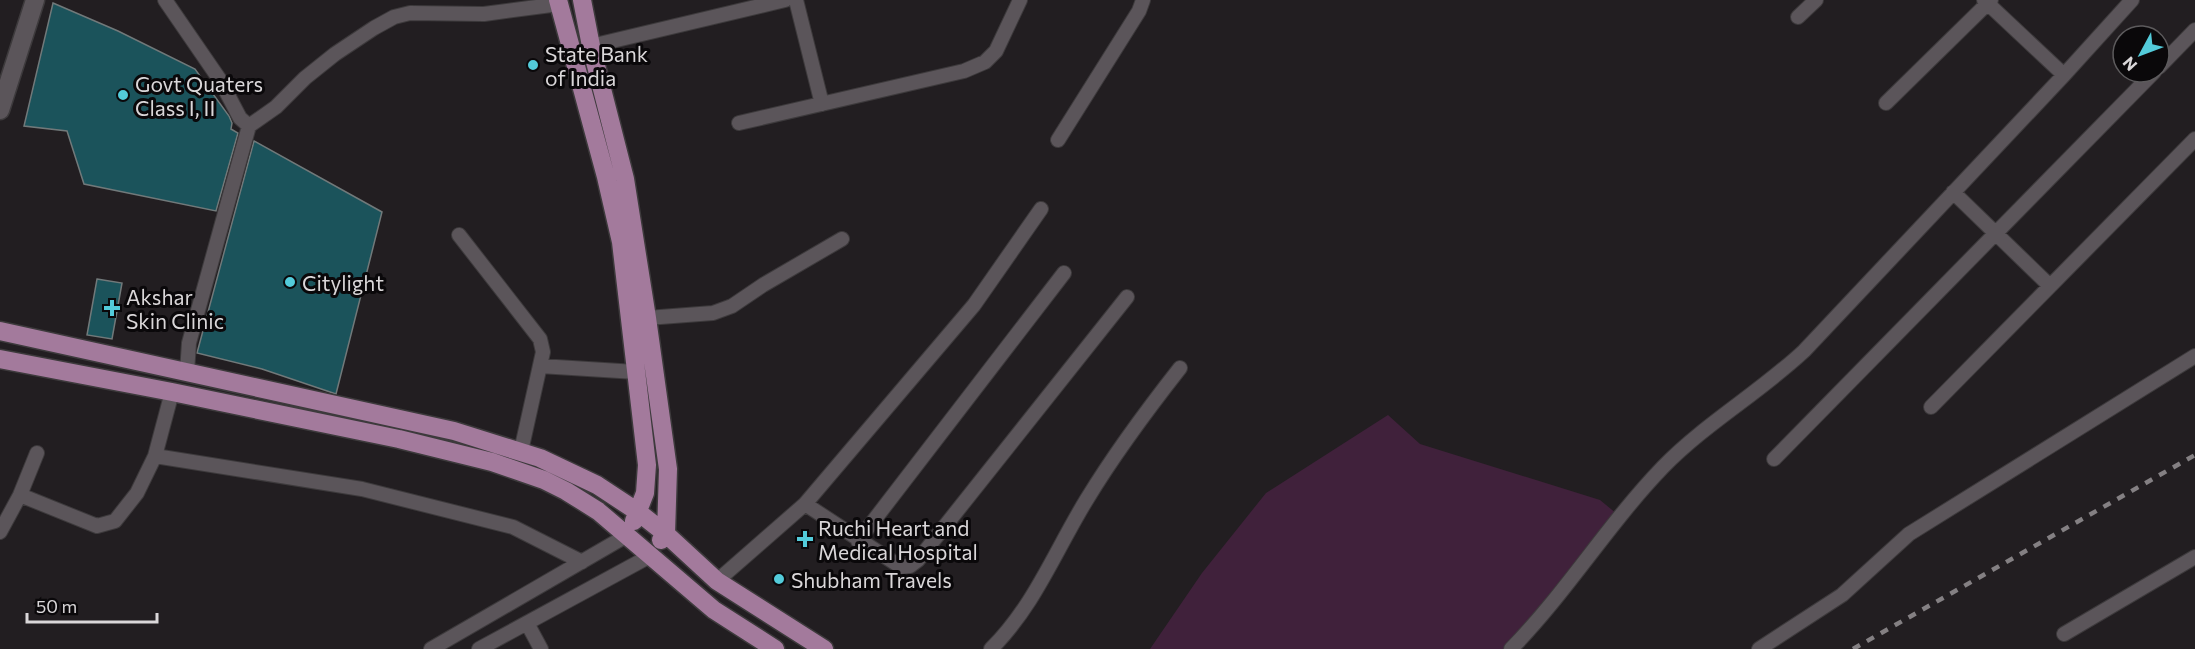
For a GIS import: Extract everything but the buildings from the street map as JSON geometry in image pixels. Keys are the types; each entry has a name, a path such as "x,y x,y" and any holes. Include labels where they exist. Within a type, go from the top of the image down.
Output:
{"main road":[{"path":"0,110 35,0"},
{"path":"582,0 624,179 668,469 666,534 650,556"},
{"path":"559,2 621,242 647,465 645,493 626,536"},
{"path":"0,331 454,431 520,451 564,468 597,485 666,534 717,581 824,649"},
{"path":"0,359 399,439 492,462 544,480 598,511 714,610 776,649"}],"street":[{"path":"165,0 220,80 240,118 249,126"},
{"path":"591,46 785,0"},
{"path":"796,0 822,104"},
{"path":"739,123 964,71 985,62 996,51 1020,0"},
{"path":"1058,140 1139,11 1143,0"},
{"path":"1798,17 1816,0"},
{"path":"1511,649 1534,625 1662,468 1692,439 1771,380 1803,351 2132,0"},
{"path":"1886,103 1988,1 2064,75"},
{"path":"187,372 189,343 249,126 276,107 305,78 335,54 394,17 410,13 484,14 559,2"},
{"path":"2171,55 2195,30"},
{"path":"1774,459 2142,84"},
{"path":"1931,406 2195,139"},
{"path":"1953,192 2050,286"},
{"path":"717,581 806,504 974,305 1041,208"},
{"path":"459,235 540,339 543,352 520,451"},
{"path":"646,318 704,314 732,306 763,285 842,239"},
{"path":"858,541 1064,273"},
{"path":"806,504 858,541 901,567 910,566 918,560 1127,297"},
{"path":"1759,649 1842,595 1909,534 2195,356"},
{"path":"540,366 636,372"},
{"path":"991,649 1027,607 1087,499 1134,427 1180,368"},
{"path":"20,495 97,526 115,521 137,493 155,456 172,392"},
{"path":"0,532 20,495 37,453"},
{"path":"155,456 362,489 513,527 582,562"},
{"path":"431,649 626,536"},
{"path":"479,649 650,556"},
{"path":"2064,634 2195,556"},
{"path":"527,623 541,649"}],"shaded area":[{"path":"1388,415 1420,444 1600,500 1617,514 1507,649 1150,649 1202,573 1266,493"}],"railway":[{"path":"1853,649 2195,455"}],"place":[{"name":"State Bank of India","path":"533,65"},
{"name":"Govt Quaters Class I, II","path":"123,95"},
{"name":"Citylight","path":"290,282"},
{"name":"Akshar Skin Clinic","path":"112,308"},
{"name":"Ruchi Heart and Medical Hospital","path":"805,539"},
{"name":"Shubham Travels","path":"779,579"}]}
